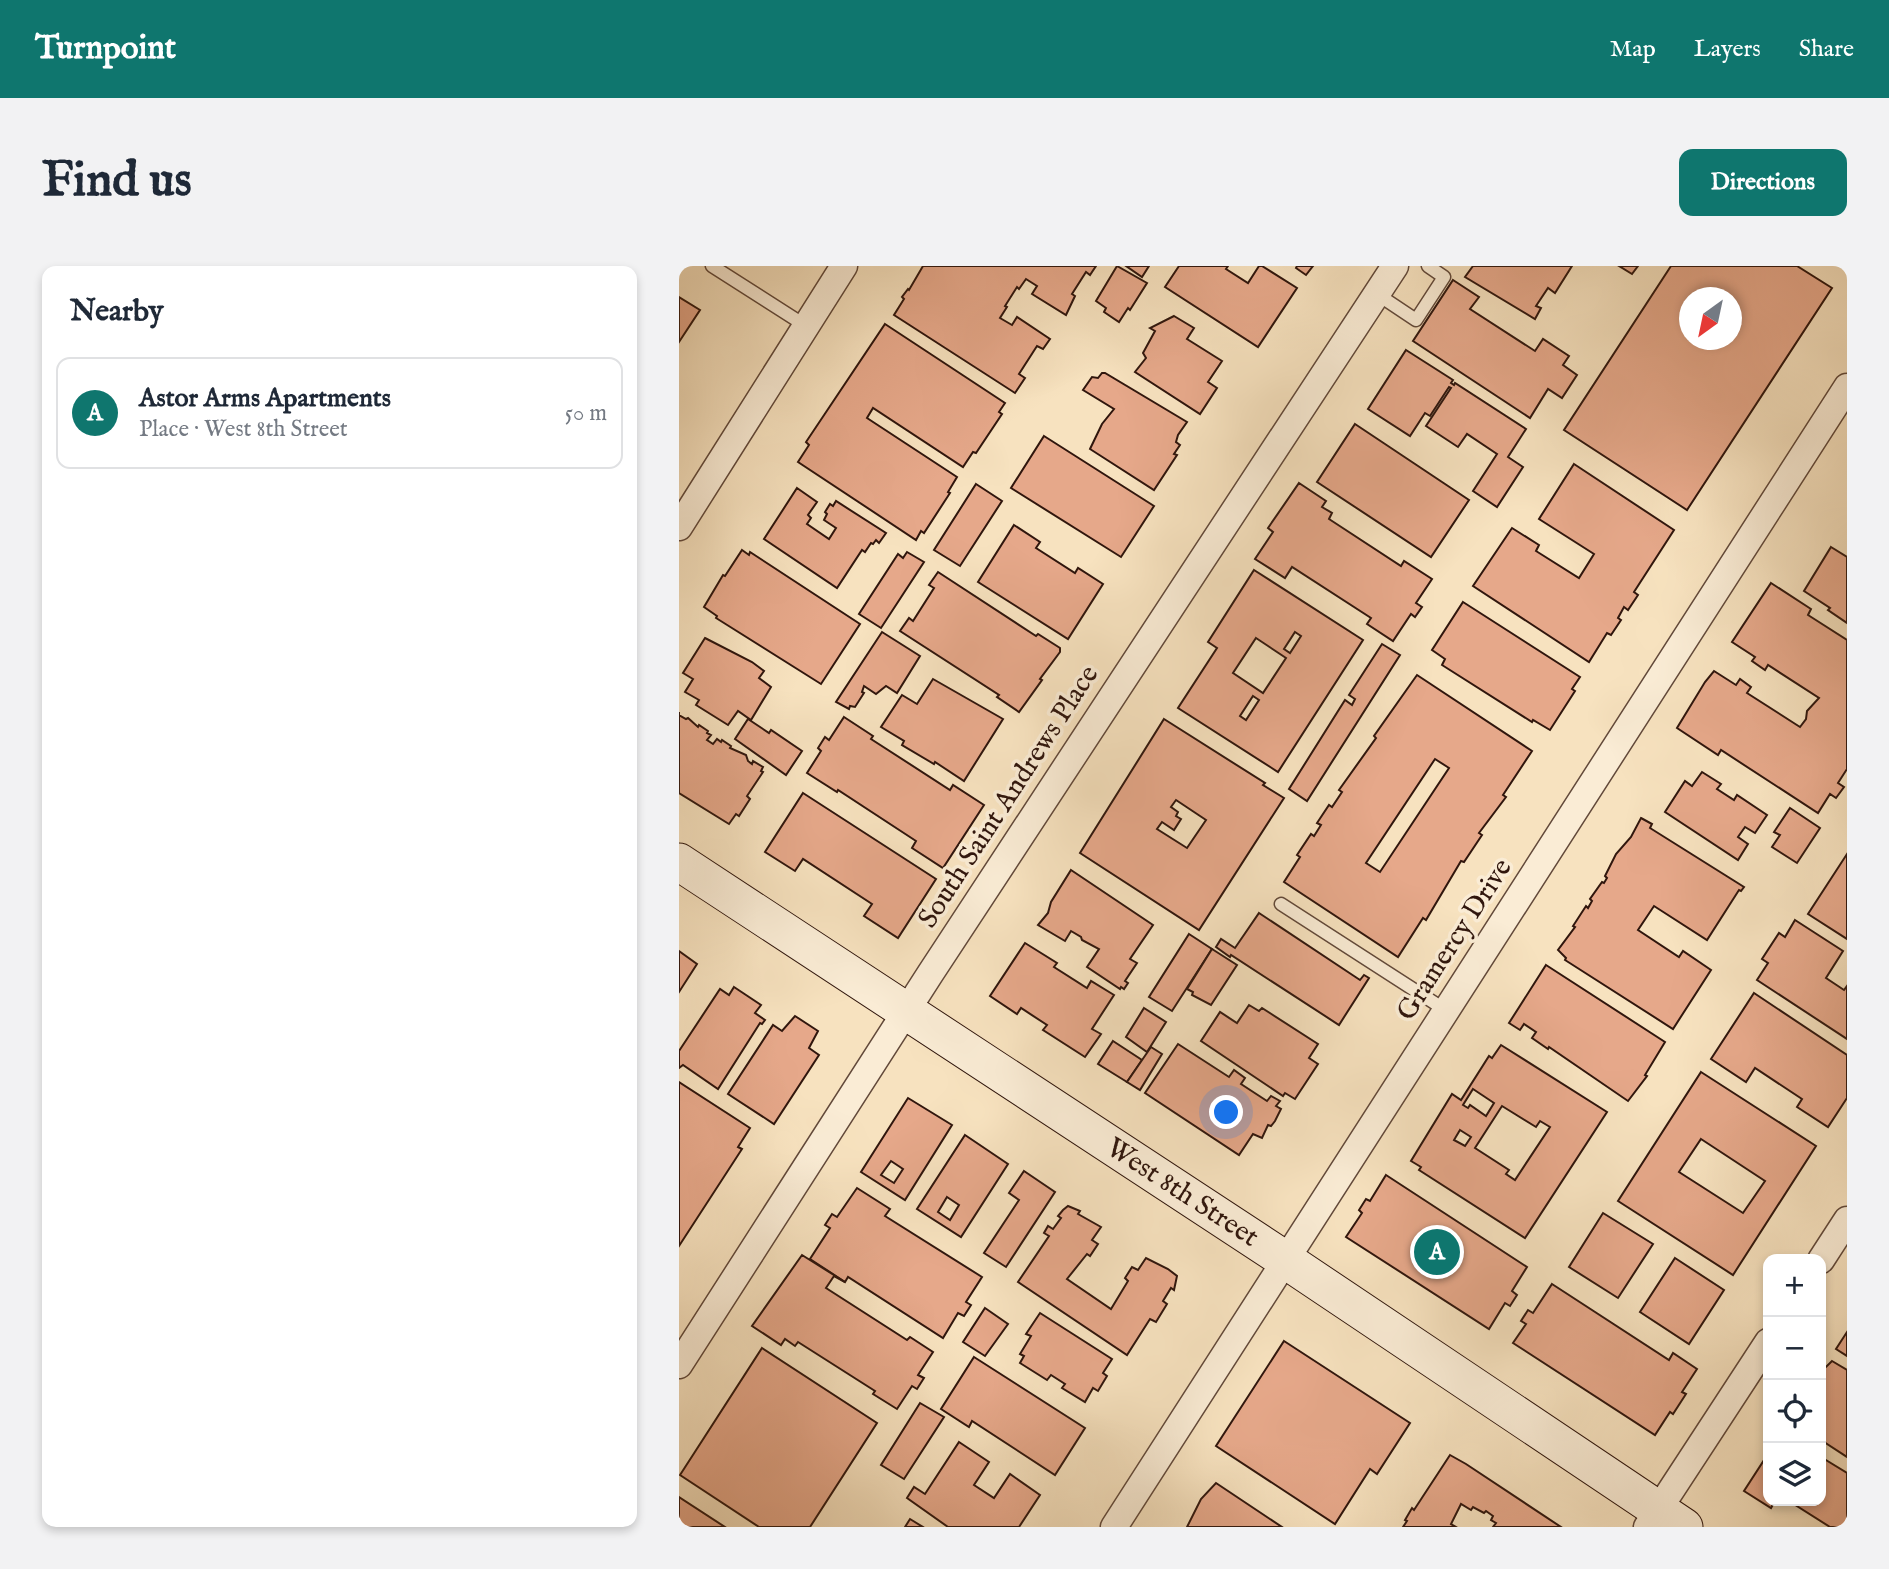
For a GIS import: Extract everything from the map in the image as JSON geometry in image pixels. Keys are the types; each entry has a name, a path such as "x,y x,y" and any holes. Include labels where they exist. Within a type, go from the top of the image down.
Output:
{"main road":[{"name":"West 8th Street","path":"679,862 905,1013 1287,1261 1664,1522"}],"street":[{"path":"679,527 844,266"},
{"name":"South Saint Andrews Place","path":"679,1365 905,1013 1395,266"},
{"name":"Gramercy Drive","path":"1114,1527 1847,387"},
{"path":"1825,1254 1847,1220"},
{"path":"1664,1522 1763,1351"}],"lane":[{"path":"712,266 806,326"},
{"path":"1377,294 1416,320 1444,277 1428,266"},
{"path":"1281,904 1447,1012"}],"building":[{"path":"923,266 1096,266 1090,275 1086,272 1072,294 1075,296 1066,315 1032,294 1037,286 1026,279 1019,289 1017,287 1000,318 1012,325 1017,317 1050,339 1043,349 1037,346 1019,374 1025,378 1015,393 894,315 904,299 902,297"},
{"path":"1117,266 1147,283 1119,322 1104,312 1106,308 1096,301"},
{"path":"1126,266 1149,266 1142,277"},
{"path":"1179,266 1228,266 1226,269 1248,283 1259,266 1262,266 1297,288 1258,347 1165,287"},
{"path":"1313,266 1306,275 1296,268"},
{"path":"1473,266 1572,266 1555,293 1548,288 1536,306 1541,308 1535,319 1465,277"},
{"path":"1619,266 1638,266 1632,274"},
{"path":"1671,266 1797,266 1832,288 1687,510 1564,430"},
{"path":"1453,280 1479,297 1470,309 1535,351 1543,339 1569,356 1563,365 1577,375 1562,398 1548,389 1530,418 1413,341"},
{"path":"679,297 700,310 679,342"},
{"path":"1174,316 1194,328 1187,339 1222,361 1208,382 1217,388 1200,414 1135,372 1146,358 1143,353 1155,331 1150,328"},
{"path":"885,324 1005,403 999,412 1002,414 976,453 973,452 963,467 873,408 867,418 957,477 924,533 921,531 916,540 798,462 809,445 806,442"},
{"path":"1406,350 1453,380 1451,383 1454,385 1455,383 1526,429 1508,457 1523,467 1497,507 1473,491 1497,454 1467,434 1458,447 1426,426 1451,388 1449,387 1430,416 1425,413 1410,436 1368,409"},
{"path":"1102,373 1187,422 1178,435 1176,442 1180,445 1174,454 1177,455 1154,490 1090,449 1102,424 1114,409 1083,390 1092,377 1098,378"},
{"path":"1355,424 1469,500 1431,557 1317,482"},
{"path":"1044,436 1154,506 1121,557 1011,488"},
{"path":"1574,464 1674,530 1634,592 1638,595 1628,610 1624,607 1618,618 1621,620 1611,635 1607,633 1589,662 1473,586 1512,528 1539,545 1536,551 1579,578 1594,554 1539,519"},
{"path":"1299,483 1326,501 1322,507 1332,513 1329,519 1401,566 1404,561 1432,579 1416,603 1422,607 1415,617 1411,614 1393,641 1367,624 1371,618 1292,567 1285,578 1255,559 1273,532 1268,528"},
{"path":"976,484 1002,501 960,566 934,550"},
{"path":"797,488 817,502 808,515 811,518 807,524 829,539 836,528 824,520 827,514 825,512 830,504 833,506 836,501 886,533 879,543 876,540 865,552 862,550 837,588 764,539"},
{"path":"1014,525 1040,542 1036,548 1075,573 1078,568 1103,584 1068,639 978,582"},
{"path":"1831,547 1847,557 1847,623 1804,591"},
{"path":"742,550 749,555 750,552 860,624 821,684 716,618 717,616 704,607"},
{"path":"907,552 924,562 881,628 859,614 898,554 903,558"},
{"path":"1254,570 1363,640 1278,772 1178,708 1217,648 1208,642","holes":["1295,632 1301,636 1290,653 1284,649","1256,638 1286,658 1263,693 1233,673","1253,696 1259,700 1246,720 1240,716"]},
{"path":"938,572 1036,636 1038,634 1060,648 1060,652 1019,712 997,697 999,695 900,631 909,618 913,621 934,588 929,585"},
{"path":"1771,583 1811,609 1808,615 1847,640 1847,769 1838,783 1844,787 1836,798 1830,794 1818,813 1721,750 1718,755 1677,728 1714,671 1736,685 1740,679 1751,687 1747,693 1800,727 1806,719 1807,711 1819,698 1768,665 1765,670 1752,661 1755,657 1732,642"},
{"path":"1463,602 1580,677 1572,689 1575,691 1550,730 1533,720 1532,722 1442,665 1445,659 1432,650"},
{"path":"882,632 920,656 897,693 886,686 876,694 864,686 864,693 855,707 850,706 849,709 836,702"},
{"path":"705,638 764,671 759,678 771,687 751,720 738,711 728,725 696,705 699,700 685,692 693,679 683,673"},
{"path":"1382,644 1400,655 1307,801 1289,789 1345,700 1352,705 1355,699 1349,695"},
{"path":"1417,675 1532,751 1503,795 1506,797 1479,833 1482,835 1464,862 1461,861 1426,920 1423,918 1398,957 1284,882 1300,857 1297,855 1311,834 1314,836 1321,825 1317,823 1342,792 1339,790 1376,738 1374,736","holes":["1435,759 1449,768 1380,872 1366,863"]},
{"path":"933,679 1003,719 964,781 902,745 904,741 881,727 902,695 917,704"},
{"path":"679,715 708,731 711,735 707,740 713,744 717,739 721,742 722,740 731,746 730,748 746,755 752,764 753,761 763,767 763,772 747,796 750,799 739,816 736,814 729,824 679,793"},
{"path":"844,717 873,736 871,739 950,790 953,785 984,805 943,868 912,848 916,841 807,773 821,751 818,748 825,737 829,740"},
{"path":"748,719 769,733 771,730 802,751 786,775 735,739"},
{"path":"1164,719 1284,798 1199,930 1080,853","holes":["1176,800 1206,820 1187,848 1157,829 1162,822 1174,830 1181,819 1176,816 1178,812 1171,807"]},
{"path":"1702,772 1721,784 1717,789 1734,800 1737,795 1767,815 1755,833 1745,827 1738,837 1748,844 1738,860 1665,812 1685,781 1692,786"},
{"path":"803,793 936,879 898,938 864,916 872,904 803,859 795,871 765,852"},
{"path":"1790,808 1820,828 1797,863 1772,847 1780,835 1774,832"},
{"path":"1641,818 1652,824 1650,828 1744,887 1739,890 1707,940 1654,906 1638,930 1679,957 1683,951 1711,970 1673,1029 1565,960 1558,950 1586,906 1588,908 1592,901 1590,899 1602,882 1604,883 1616,854 1631,837"},
{"path":"1847,854 1847,939 1808,914"},
{"path":"1071,870 1153,925 1130,959 1137,963 1125,981 1128,983 1124,989 1087,967 1099,949 1071,931 1065,941 1038,925 1048,913 1051,902"},
{"path":"1259,913 1360,980 1364,975 1369,978 1339,1025 1216,947 1221,939 1235,948"},
{"path":"1795,920 1843,951 1826,978 1844,990 1847,986 1847,1039 1757,980 1768,963 1762,959 1779,933 1785,937"},
{"path":"1189,934 1212,949 1172,1011 1149,997"},
{"path":"1025,943 1057,963 1054,967 1087,988 1091,981 1114,995 1092,1029 1101,1034 1085,1057 1043,1030 1047,1025 1021,1008 1017,1014 990,996"},
{"path":"1212,949 1237,965 1211,1005 1192,995 1193,992 1187,989"},
{"path":"679,951 697,964 679,992"},
{"path":"1546,965 1665,1042 1645,1075 1647,1076 1628,1101 1532,1038 1536,1032 1524,1024 1520,1030 1509,1023"},
{"path":"734,987 761,1005 755,1013 765,1020 760,1023 718,1089 683,1065 679,1068 679,1051 720,989 729,995"},
{"path":"1754,993 1847,1055 1847,1098 1828,1127 1797,1107 1802,1099 1755,1068 1746,1082 1711,1059"},
{"path":"1249,1005 1259,1011 1262,1008 1318,1044 1309,1058 1318,1064 1295,1099 1285,1093 1283,1096 1201,1041 1220,1012 1237,1023"},
{"path":"1144,1008 1166,1022 1147,1052 1126,1037"},
{"path":"795,1016 818,1031 809,1048 819,1055 774,1124 728,1094 773,1025 782,1031"},
{"path":"1113,1041 1142,1060 1127,1082 1098,1064"},
{"path":"1178,1044 1229,1077 1234,1070 1245,1078 1241,1084 1267,1101 1271,1096 1280,1101 1276,1106 1281,1109 1275,1121 1271,1126 1268,1125 1262,1138 1253,1134 1239,1155 1145,1093"},
{"path":"1501,1045 1607,1112 1525,1238 1419,1170 1421,1167 1411,1161 1452,1094 1461,1100 1489,1056 1492,1058","holes":["1473,1089 1494,1103 1486,1116 1470,1105 1468,1108 1463,1105","1502,1106 1536,1127 1540,1121 1550,1127 1515,1180 1506,1174 1509,1170 1475,1148","1460,1130 1471,1137 1465,1146 1454,1140"]},
{"path":"1151,1047 1162,1054 1140,1090 1127,1082"},
{"path":"1701,1072 1816,1146 1733,1275 1618,1201","holes":["1701,1139 1765,1181 1743,1213 1679,1172"]},
{"path":"679,1082 750,1128 738,1147 742,1149 679,1246"},
{"path":"908,1098 952,1125 905,1200 861,1172","holes":["891,1161 903,1169 894,1183 881,1175"]},
{"path":"965,1135 1008,1164 961,1237 917,1209","holes":["947,1197 959,1205 950,1220 938,1212"]},
{"path":"1024,1171 1055,1192 1006,1267 984,1253 1019,1200 1009,1193"},
{"path":"1386,1175 1527,1267 1512,1291 1517,1295 1510,1306 1505,1303 1489,1329 1346,1237 1362,1213 1359,1210 1366,1199 1370,1201"},
{"path":"857,1188 890,1209 885,1216 982,1277 966,1302 971,1305 964,1316 958,1313 943,1338 848,1277 845,1282 810,1259 830,1228 825,1225 832,1214 837,1217"},
{"path":"1068,1206 1080,1211 1078,1214 1101,1227 1092,1240 1098,1244 1067,1279 1111,1309 1128,1281 1125,1278 1132,1267 1138,1270 1146,1258 1177,1276 1174,1290 1171,1288 1163,1301 1167,1304 1156,1322 1150,1319 1127,1355 1018,1282 1049,1236 1044,1233 1048,1226 1053,1229 1061,1218 1058,1216"},
{"path":"1603,1213 1653,1244 1618,1298 1569,1267"},
{"path":"802,1255 845,1282 834,1276 826,1288 907,1340 910,1337 933,1352 918,1375 924,1378 917,1389 912,1386 897,1409 873,1394 875,1391 798,1342 795,1346 785,1339 781,1345 752,1326"},
{"path":"1675,1258 1724,1290 1689,1344 1640,1312"},
{"path":"1552,1284 1669,1360 1673,1353 1697,1369 1682,1392 1686,1394 1655,1435 1513,1343 1526,1324 1521,1321 1528,1310 1533,1313"},
{"path":"985,1308 1008,1324 985,1356 963,1342"},
{"path":"1040,1313 1112,1359 1103,1373 1107,1376 1098,1391 1093,1388 1085,1402 1062,1388 1065,1384 1051,1375 1047,1380 1020,1363 1024,1356 1020,1354 1031,1336 1026,1334"},
{"path":"1847,1332 1847,1356 1836,1349"},
{"path":"1284,1341 1410,1423 1377,1474 1370,1469 1335,1524 1216,1446"},
{"path":"762,1348 877,1423 810,1527 759,1527 680,1475"},
{"path":"974,1357 1085,1428 1055,1475 972,1421 969,1427 941,1409"},
{"path":"1832,1361 1847,1370 1847,1457 1826,1443 1826,1367"},
{"path":"920,1403 944,1417 904,1479 881,1465"},
{"path":"959,1442 989,1462 974,1485 994,1498 1010,1474 1040,1495 1019,1527 948,1527 907,1498 914,1487 925,1494"},
{"path":"1450,1455 1561,1527 1493,1527 1496,1523 1491,1520 1493,1516 1486,1511 1484,1513 1473,1507 1471,1510 1461,1504 1451,1524 1456,1527 1403,1527 1412,1508 1414,1510"},
{"path":"1826,1460 1847,1473 1847,1527 1830,1527 1797,1506 1826,1506"},
{"path":"1763,1462 1763,1503 1744,1491"},
{"path":"1216,1483 1282,1527 1187,1527 1201,1499"},
{"path":"679,1497 725,1527 679,1527"},
{"path":"910,1519 923,1527 905,1527"}],"place":[{"name":"Astor Arms Apartments","path":"1437,1252"}]}
